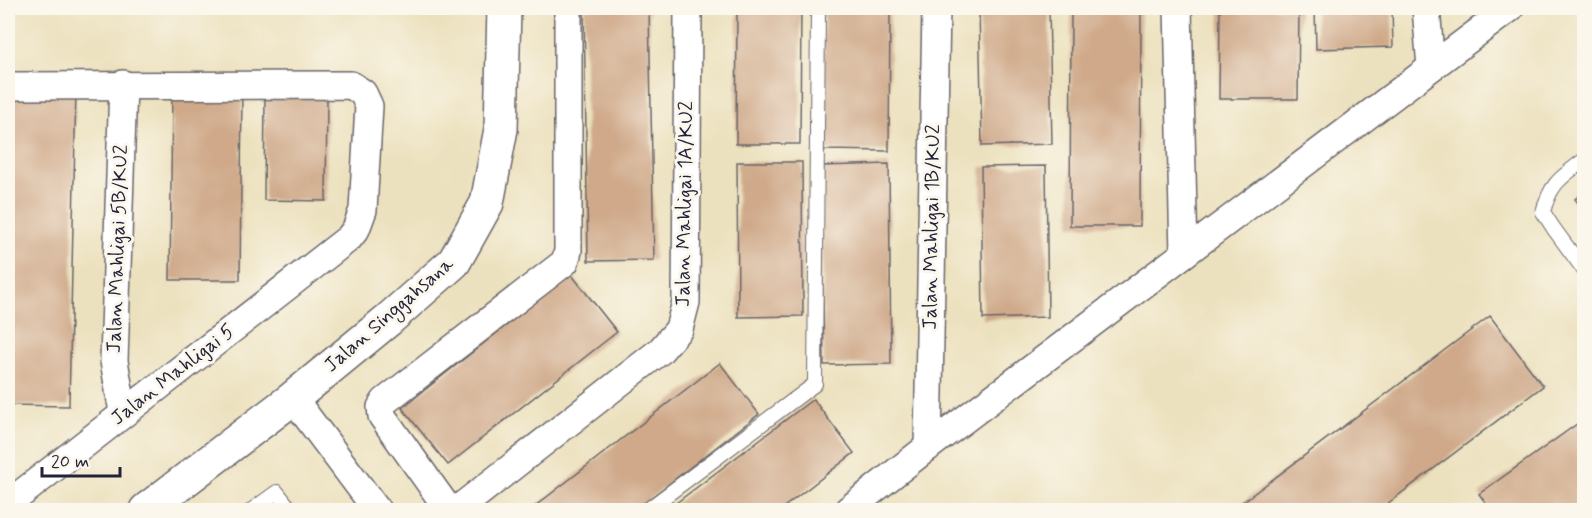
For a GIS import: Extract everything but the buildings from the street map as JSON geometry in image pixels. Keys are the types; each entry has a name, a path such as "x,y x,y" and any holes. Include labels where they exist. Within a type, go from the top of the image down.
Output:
{"street":[{"name":"Jalan Singgahsana","path":"146,510 293,398 454,262 487,203 501,129 504,8"},
{"path":"464,508 382,416 381,407 385,400 565,262 568,251 568,8"},
{"name":"Jalan Mahligai 1A/KU2","path":"464,508 660,351 680,329 687,302 688,8"},
{"name":"Jalan Mahligai 1B/KU2","path":"928,447 936,8"},
{"path":"1178,8 1184,254"},
{"path":"1426,8 1431,67"},
{"path":"848,510 928,447 1510,8"},
{"path":"8,86 123,84"},
{"name":"Jalan Mahligai 5","path":"8,504 123,412 339,246 356,229 363,210 369,106 363,93 351,85 123,84"},
{"name":"Jalan Mahligai 5B/KU2","path":"123,84 114,361 123,412"},
{"path":"293,398 377,510"}],"lane":[{"path":"647,510 815,384 818,8"},
{"path":"1584,160 1555,183 1547,197 1543,212 1584,270"},
{"path":"252,510 277,492 291,510"}]}
